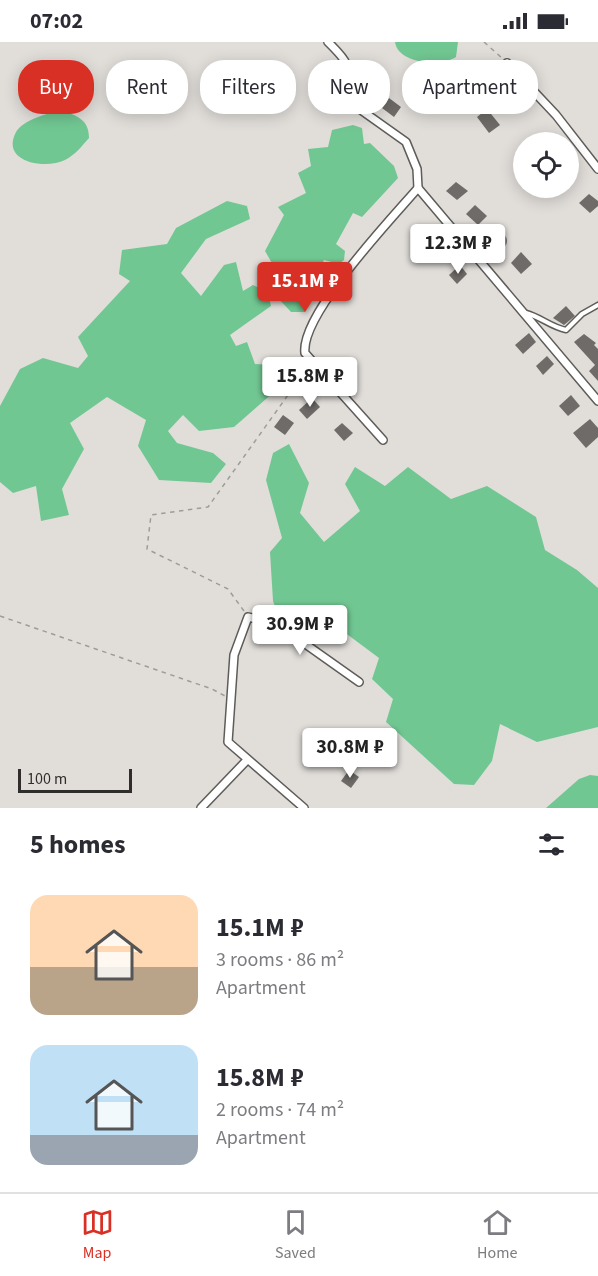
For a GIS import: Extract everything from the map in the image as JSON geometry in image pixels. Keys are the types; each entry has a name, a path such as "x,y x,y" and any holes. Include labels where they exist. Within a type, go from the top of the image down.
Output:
{"street":[{"path":"328,42 346,61 347,66 337,93 406,142 417,169 418,188 598,401"},
{"path":"538,96 598,169"},
{"path":"383,440 305,353 304,344 314,321 354,262 418,188"},
{"path":"304,808 228,742 229,699 234,655 248,617 277,624 359,682"},
{"path":"201,808 247,760"}],"lane":[{"path":"521,312 543,318 554,328 566,330 582,314 598,305"}],"path":[{"path":"484,42 504,60"},
{"path":"248,617 228,589 147,549 151,515 208,507 288,395 305,353"},
{"path":"0,616 212,689 229,699"}],"green space":[{"path":"395,42 458,42 456,57 449,60 415,60 398,49"},
{"path":"48,114 77,116 87,126 89,138 65,160 47,164 27,161 19,157 14,150 13,142 20,127"},
{"path":"353,125 362,128 364,144 370,143 394,166 398,178 362,217 353,213 336,244 345,251 344,260 339,264 324,260 315,278 319,287 305,312 291,312 279,299 284,284 265,251 284,215 278,207 306,193 298,173 311,166 308,149 328,147 332,130"},
{"path":"227,201 247,206 250,219 206,239 181,273 201,296 224,265 236,262 243,291 253,285 268,292 271,306 230,335 236,346 247,342 255,364 275,365 283,384 234,427 199,431 183,415 168,431 177,443 213,453 226,464 211,483 159,480 138,446 146,420 107,397 70,423 84,449 62,489 69,515 41,521 36,486 13,493 0,482 0,406 20,369 43,358 78,368 88,356 78,337 130,281 119,274 122,250 167,244 176,228"},
{"path":"289,444 309,483 300,513 324,542 360,511 345,484 355,467 385,486 408,467 451,499 487,486 536,517 545,550 577,570 598,588 598,727 537,742 500,724 492,761 474,785 454,784 386,722 393,699 372,679 379,658 328,620 277,612 273,601 270,552 282,538 266,480 273,453"},
{"path":"590,775 598,776 598,808 546,808 579,779"}],"building":[{"path":"390,99 401,107 394,117 390,114"},
{"path":"481,114 491,114 500,125 489,133 477,117"},
{"path":"456,182 468,191 457,200 446,191"},
{"path":"589,194 598,201 598,206 590,213 579,203"},
{"path":"475,205 487,216 478,225 466,214"},
{"path":"499,233 507,241 499,249 491,241"},
{"path":"521,252 532,264 521,274 511,263"},
{"path":"460,265 467,274 457,284 449,275"},
{"path":"566,306 575,316 564,325 553,318"},
{"path":"529,333 536,342 523,354 515,345"},
{"path":"584,334 596,343 594,345 598,349 598,381 589,371 595,365 574,342"},
{"path":"547,356 554,364 543,375 536,366"},
{"path":"571,395 580,406 568,416 559,406"},
{"path":"312,398 320,407 307,419 299,410"},
{"path":"283,415 294,423 285,435 274,427"},
{"path":"590,419 598,428 598,437 586,448 573,433"},
{"path":"342,423 353,433 344,441 334,430"},
{"path":"349,770 359,777 351,788 341,781"}]}
